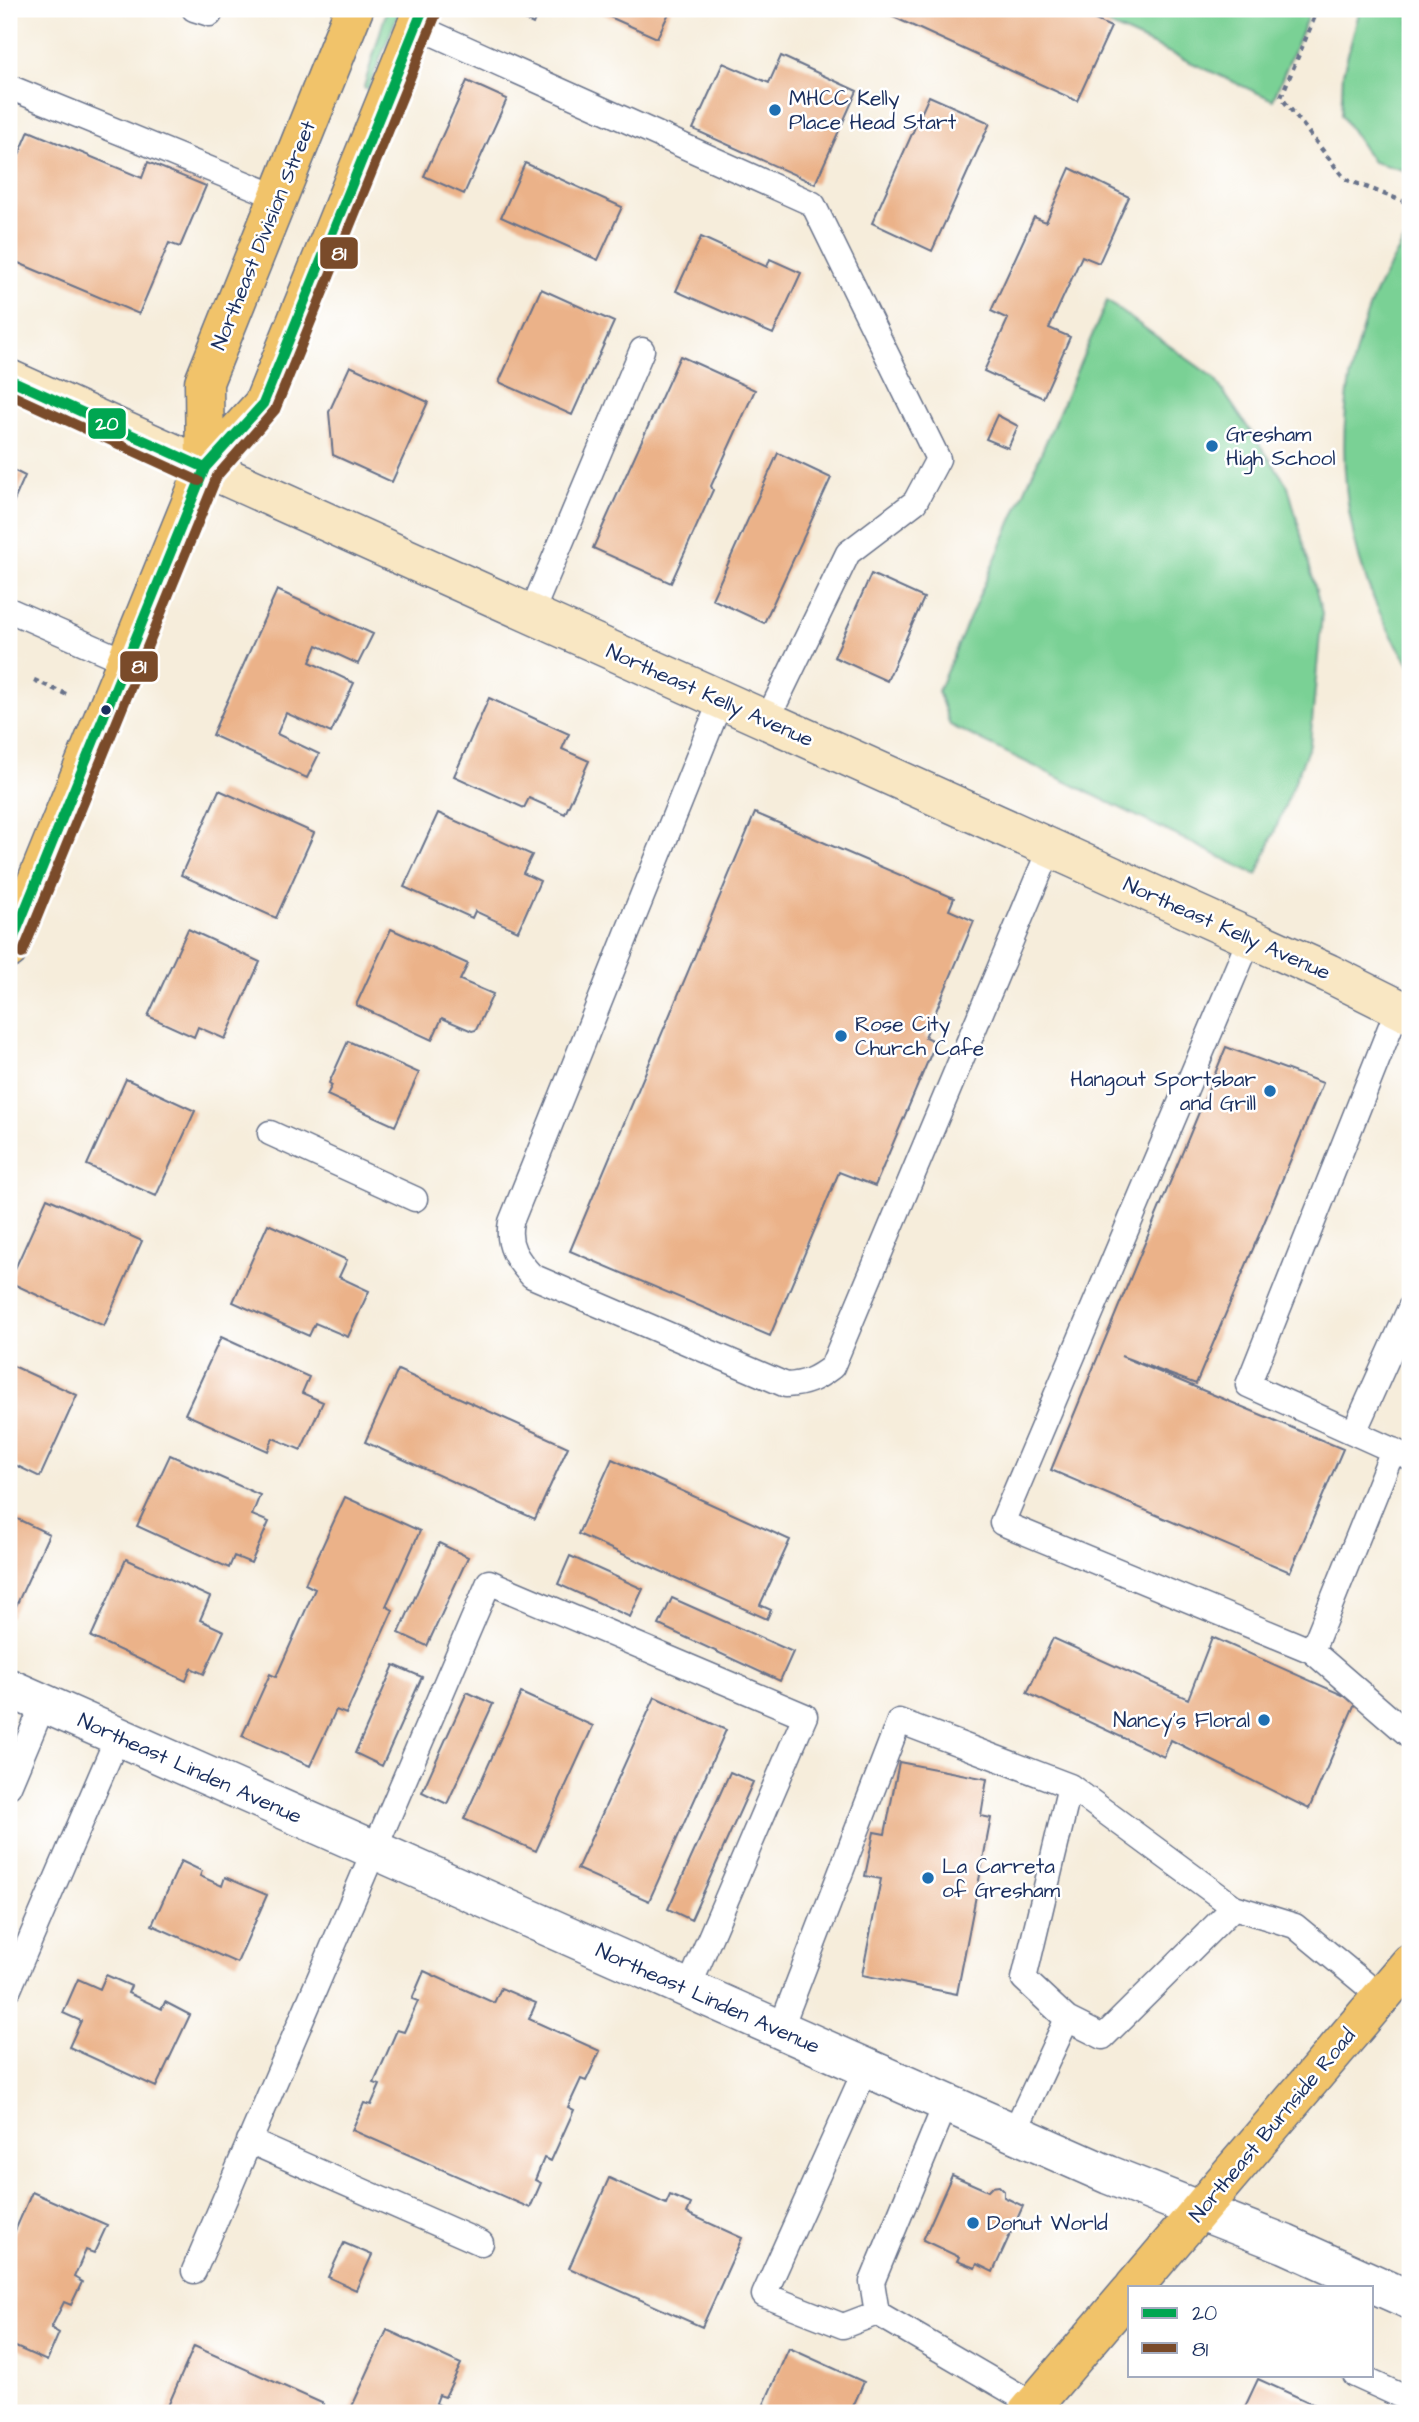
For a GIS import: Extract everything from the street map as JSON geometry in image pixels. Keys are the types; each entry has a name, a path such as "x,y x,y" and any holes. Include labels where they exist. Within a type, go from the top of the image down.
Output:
{"main road":[{"name":"Northeast Division Street","path":"205,468 204,382 354,9"},
{"name":"Northeast Division Street","path":"9,949 205,468 263,404 419,17"},
{"name":"Northeast Burnside Road","path":"1143,2286 1200,2211 1410,1963"},
{"name":"Northeast Burnside Road","path":"1037,2410 1128,2304"}],"street":[{"name":"Northeast Kelly Avenue","path":"9,379 1328,972 1404,1011"},
{"name":"Northeast Linden Avenue","path":"9,1688 946,2104 1109,2175 1285,2244 1410,2300"}],"lane":[{"path":"194,9 210,14 212,9"},
{"path":"419,17 813,204 938,459 915,502 848,553 767,720"},
{"path":"9,87 278,197"},
{"path":"531,614 642,350"},
{"path":"9,610 125,661"},
{"path":"721,700 511,1222 508,1233 511,1245 519,1262 532,1276 786,1385 803,1384 817,1379 832,1367 1050,848"},
{"path":"1250,938 1002,1523 1312,1651 1410,1735"},
{"path":"1312,1651 1402,1454 1248,1385 1404,1011"},
{"path":"270,1133 415,1199"},
{"path":"1354,1432 1410,1308"},
{"path":"194,2271 489,1581 805,1716 688,1989"},
{"path":"9,1786 44,1703"},
{"path":"780,2030 899,1721 1070,1786 1234,1907 1295,1926 1381,1997"},
{"path":"9,1989 118,1736"},
{"path":"1070,1786 1024,1979 1067,2019 1103,2037 1234,1907"},
{"path":"1014,2133 1067,2019"},
{"path":"866,2068 764,2295 843,2326 877,2313"},
{"path":"946,2104 872,2282 877,2313 1037,2410"},
{"path":"249,2141 481,2243"},
{"path":"1357,2376 1410,2400"}],"path":[{"path":"1318,9 1281,97 1345,178 1410,204"}],"green space":[{"path":"387,9 400,9 368,89 365,89 364,87"},
{"path":"1074,9 1311,9 1273,100"},
{"path":"1360,9 1410,9 1410,172 1373,162 1341,115 1343,73"},
{"path":"1409,233 1410,665 1386,624 1367,581 1354,535 1346,489 1344,442 1348,395 1357,348 1375,294"},
{"path":"1107,301 1214,378 1288,486 1322,613 1310,744 1257,875 950,725 938,691"}],"building":[{"path":"500,9 539,9 533,24"},
{"path":"592,9 671,9 657,38"},
{"path":"876,9 1071,9 1111,27 1077,101"},
{"name":"MHCC Kelly Place Head Start","path":"781,56 857,91 815,184 693,129 723,63 769,83"},
{"path":"467,81 507,99 464,194 424,176"},
{"path":"929,96 990,123 932,251 872,223"},
{"path":"29,131 142,178 148,162 206,186 180,247 169,243 139,314 9,259 9,178"},
{"path":"525,163 622,207 598,260 501,217"},
{"path":"1070,168 1129,197 1099,263 1082,256 1049,328 1070,337 1043,398 984,371 1008,319 991,311 1034,217 1046,222"},
{"path":"701,237 767,267 770,259 801,273 773,334 676,291"},
{"path":"541,289 614,322 572,415 499,382"},
{"path":"680,356 755,390 671,583 593,548"},
{"path":"350,366 428,402 392,482 333,455 329,412"},
{"path":"997,415 1018,426 1008,448 986,439"},
{"path":"778,453 831,478 764,623 712,599"},
{"path":"9,468 25,476 9,512"},
{"path":"871,574 924,598 887,681 834,657"},
{"path":"277,590 373,634 358,664 317,645 310,662 354,683 331,733 286,713 277,734 319,754 307,778 212,735"},
{"path":"489,698 569,734 562,749 589,761 565,814 529,798 524,808 454,776"},
{"path":"219,790 314,833 276,918 181,875"},
{"path":"438,813 532,855 523,873 540,881 518,931 475,911 472,918 404,887"},
{"path":"755,813 954,898 949,910 974,921 925,1037 936,1042 875,1186 839,1172 770,1336 570,1251"},
{"path":"188,929 260,962 225,1039 198,1027 194,1037 148,1016"},
{"path":"391,929 468,964 460,980 493,994 476,1030 472,1031 442,1018 432,1040 356,1005"},
{"path":"348,1041 419,1073 395,1126 327,1095 332,1085 329,1083"},
{"path":"1226,1047 1323,1083 1196,1384 1121,1356 1343,1449 1290,1572 1051,1470"},
{"path":"126,1079 195,1111 156,1196 87,1165"},
{"path":"47,1198 142,1241 104,1326 9,1282"},
{"path":"268,1224 347,1260 339,1277 369,1291 348,1337 315,1323 309,1336 233,1302"},
{"path":"221,1337 309,1377 302,1393 323,1402 301,1450 273,1438 268,1451 185,1414"},
{"path":"9,1364 77,1395 40,1477 9,1462"},
{"path":"398,1370 568,1447 535,1519 365,1442"},
{"path":"170,1455 260,1495 252,1515 269,1522 251,1563 234,1556 229,1568 137,1526"},
{"path":"612,1459 790,1540 760,1605 771,1610 767,1619 578,1534"},
{"path":"345,1497 420,1531 386,1606 393,1610 346,1714 336,1710 310,1766 242,1736 270,1674 276,1677 315,1589 305,1584"},
{"path":"9,1515 49,1534 11,1617 9,1616"},
{"path":"439,1543 468,1557 427,1646 399,1633"},
{"path":"570,1556 643,1589 630,1617 558,1584"},
{"path":"126,1559 210,1597 200,1620 224,1631 204,1674 191,1668 186,1681 91,1637"},
{"path":"672,1598 793,1652 780,1681 659,1625"},
{"name":"Nancy's Floral","path":"1212,1637 1356,1701 1309,1809 1171,1740 1164,1757 1027,1693 1053,1638 1188,1699"},
{"path":"394,1665 422,1677 382,1766 355,1753"},
{"path":"467,1692 493,1704 447,1804 422,1792"},
{"path":"521,1693 593,1726 536,1851 464,1819"},
{"path":"655,1697 726,1730 649,1901 577,1869"},
{"name":"La Carreta of Gresham","path":"899,1762 987,1779 981,1816 991,1818 957,1994 862,1975 881,1879 865,1876 874,1832 885,1834"},
{"path":"730,1772 753,1782 691,1920 668,1909"},
{"path":"181,1861 202,1871 200,1876 222,1886 225,1877 267,1895 237,1963 152,1925"},
{"path":"424,1971 494,2003 501,1988 536,2003 529,2019 600,2051 586,2081 581,2079 568,2107 574,2110 551,2161 544,2158 535,2180 541,2183 530,2208 352,2130 364,2103 371,2105 380,2085 374,2083 397,2030 404,2032 418,2001 412,1999"},
{"path":"106,1975 131,1986 128,1993 162,2009 165,2002 190,2015 156,2087 69,2047 81,2021 63,2013 78,1979 100,1989"},
{"name":"Donut World","path":"952,2175 988,2191 999,2186 1004,2191 1004,2197 1023,2206 993,2272 977,2264 975,2268 957,2261 959,2257 923,2240"},
{"path":"609,2178 666,2204 670,2195 691,2204 687,2213 742,2238 702,2327 569,2268"},
{"path":"32,2192 107,2225 94,2253 86,2250 74,2277 82,2282 71,2305 64,2302 51,2328 59,2333 47,2361 9,2344 9,2239 11,2240"},
{"path":"344,2243 372,2255 356,2290 328,2277"},
{"path":"387,2330 461,2364 445,2397 439,2395 436,2403 441,2406 438,2413 349,2413"},
{"path":"194,2346 324,2404 320,2413 165,2413"},
{"path":"789,2348 864,2382 850,2413 760,2413"},
{"path":"1258,2379 1333,2413 1242,2413"}],"transit line":[{"name":"20","path":"9,949 205,468 263,404 423,9"},
{"name":"81","path":"22,954 217,476 275,410 436,14"},
{"name":"20","path":"9,379 205,468"},
{"name":"81","path":"9,394 199,481"}],"place":[{"name":"MHCC Kelly Place Head Start","path":"775,110"},
{"name":"Gresham High School","path":"1212,446"},
{"name":"Rose City Church Cafe","path":"841,1036"},
{"name":"Hangout Sportsbar and Grill","path":"1270,1091"},
{"name":"Nancy's Floral","path":"1264,1720"},
{"name":"La Carreta of Gresham","path":"928,1878"},
{"name":"Donut World","path":"973,2223"}]}
